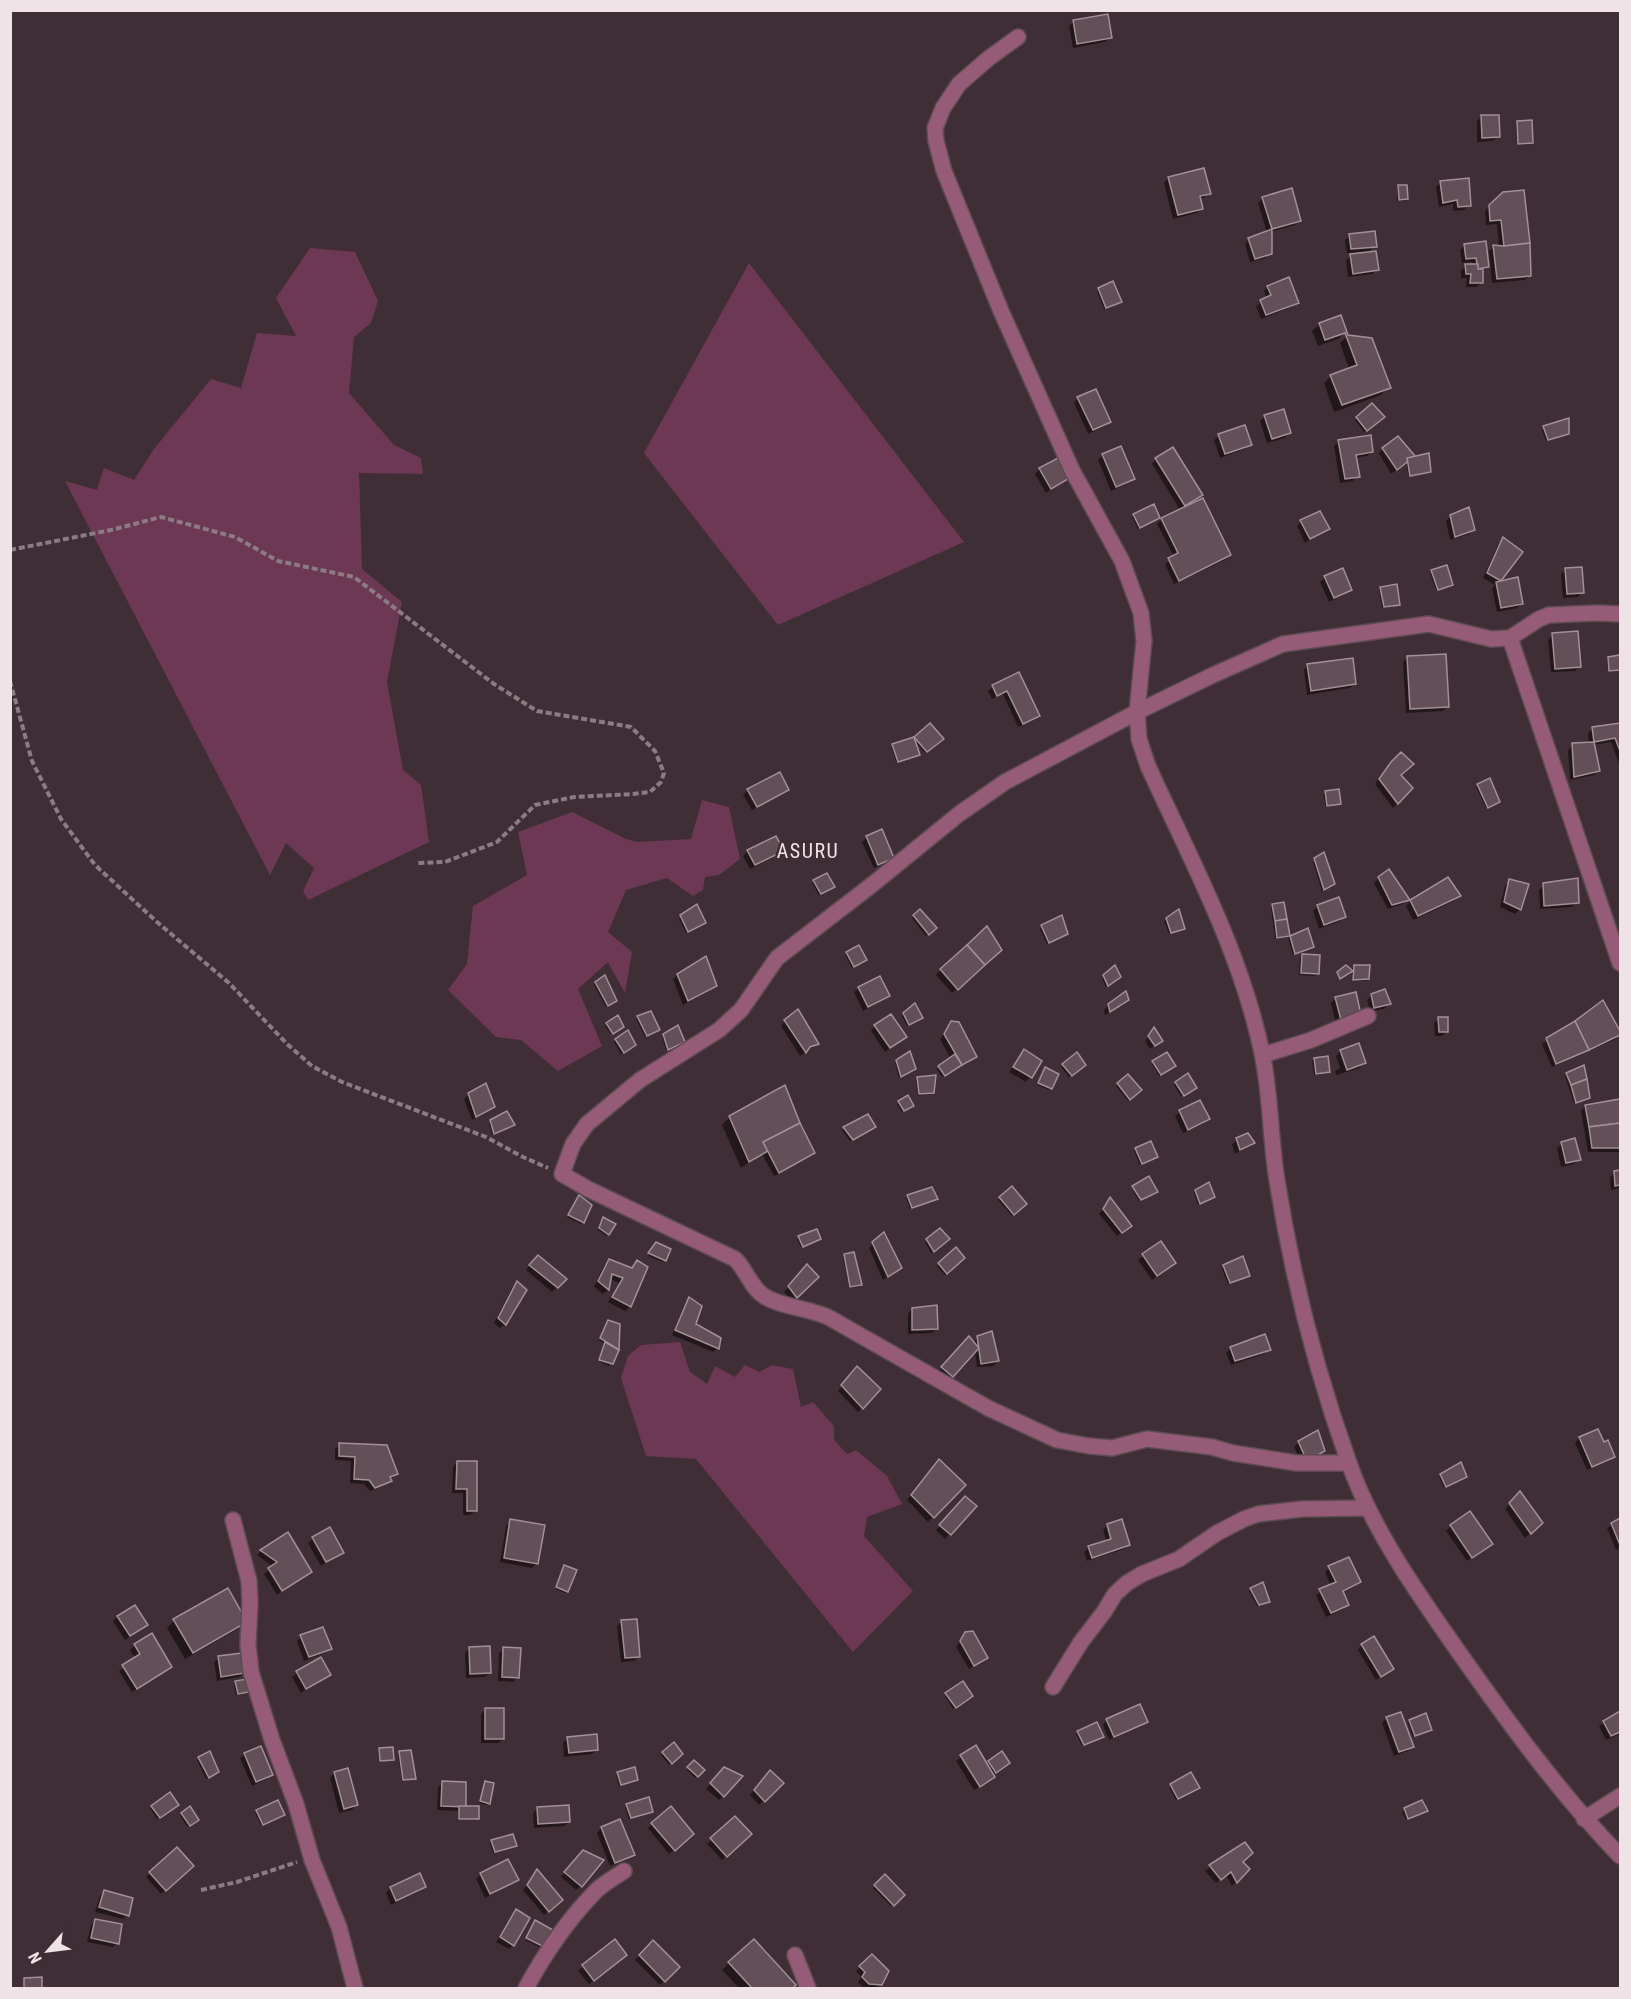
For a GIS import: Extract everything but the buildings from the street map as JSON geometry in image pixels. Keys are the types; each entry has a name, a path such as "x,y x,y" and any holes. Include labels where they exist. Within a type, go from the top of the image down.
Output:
{"street":[{"path":"1018,38 989,58 959,84 943,108 935,128 936,141 944,171 1001,311 1072,470 1122,561 1141,613 1144,641 1137,712 1139,739 1148,766 1225,934 1250,1008 1263,1055 1276,1179 1303,1314 1349,1463 1368,1508 1440,1625 1493,1701 1584,1819 1620,1856"},
{"path":"1349,1463 1296,1463 1242,1455 1212,1447 1147,1439 1112,1448 1057,1440 988,1408 828,1317 763,1296 735,1259 588,1189 562,1174 573,1144 587,1124 640,1080 726,1024 741,1010 777,958 959,814 1005,782 1137,712 1283,644 1429,624 1491,639 1510,638 1539,618 1549,615 1620,614"},
{"path":"1510,638 1620,963"},
{"path":"1263,1055 1311,1040 1368,1016"},
{"path":"1053,1688 1081,1642 1115,1594 1142,1574 1179,1559 1217,1533 1251,1516 1302,1509 1368,1508"},
{"path":"233,1521 249,1581 248,1644 251,1672 272,1740 296,1804 312,1860 339,1927 356,1989"},
{"path":"1584,1819 1620,1796"},
{"path":"526,1989 537,1969 580,1910 596,1891 624,1871"},
{"path":"795,1955 808,1989"}],"path":[{"path":"10,550 111,530 161,517 235,537 278,561 354,577 494,684 537,711 631,727 655,750 663,773 660,782 650,792 574,797 536,805 497,842 445,862 418,863"},
{"path":"10,681 32,761 61,819 95,865 157,922 229,983 295,1051 312,1066 342,1082 486,1137 562,1174"},
{"path":"201,1890 237,1882 291,1862 312,1860"}],"shaded area":[{"path":"310,248 355,252 378,301 371,323 354,337 349,393 394,445 421,458 423,474 359,473 362,569 402,602 387,682 403,770 421,785 429,842 308,900 303,891 314,868 286,843 270,875 65,481 97,490 104,468 134,480 154,449 211,379 241,388 257,333 296,336 276,298"},
{"path":"749,263 964,542 778,625 644,453"},
{"path":"702,800 729,807 740,859 719,875 705,877 703,890 693,896 667,878 626,890 608,932 632,952 625,993 608,962 578,989 602,1046 558,1071 521,1040 496,1037 448,990 467,964 473,906 527,875 518,832 572,812 626,839 637,842 691,839"},
{"path":"680,1342 690,1372 707,1384 715,1366 735,1377 745,1365 759,1372 772,1365 793,1369 801,1407 813,1402 834,1426 834,1440 847,1454 856,1450 887,1476 902,1504 867,1517 864,1536 913,1591 853,1652 696,1459 646,1456 621,1378 628,1356 641,1345"}],"district":[{"name":"ASURU","path":"808,851"}]}
